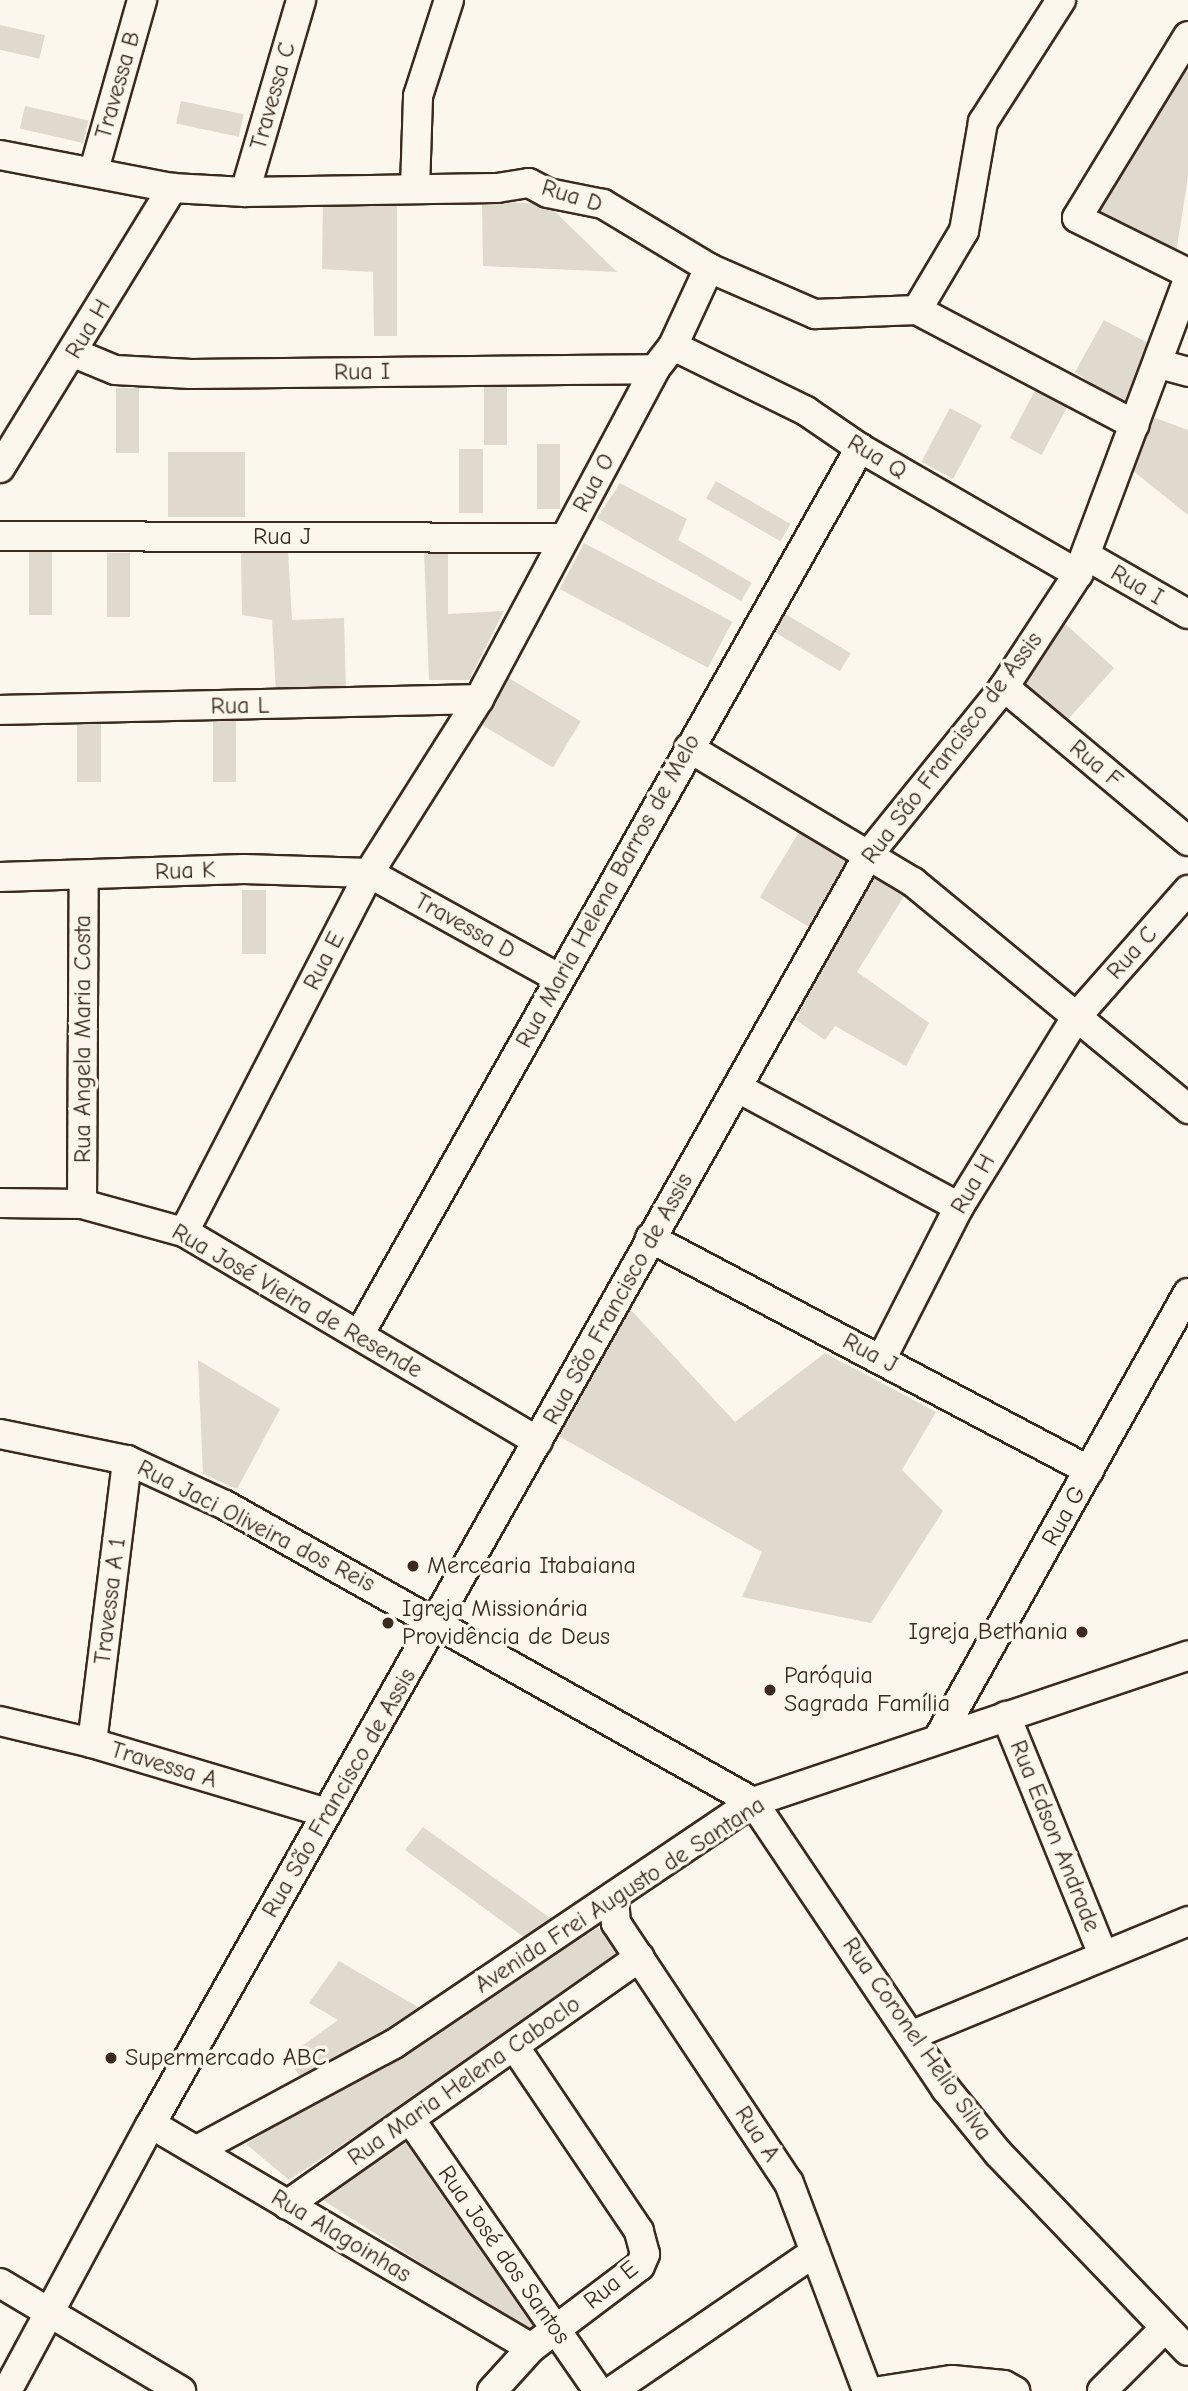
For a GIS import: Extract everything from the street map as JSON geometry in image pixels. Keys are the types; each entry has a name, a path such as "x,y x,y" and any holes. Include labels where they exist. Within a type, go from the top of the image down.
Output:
{"street":[{"name":"Travessa B","path":"94,170 142,0"},
{"name":"Travessa C","path":"245,192 300,0"},
{"path":"415,188 418,96 449,0"},
{"path":"1061,0 983,122 964,231 917,310 1135,425"},
{"path":"1188,36 1077,218 1188,273"},
{"name":"Rua D","path":"0,155 94,170 172,188 245,192 498,188 529,183 548,193 603,204 709,268 815,314 917,310"},
{"name":"Rua H","path":"0,468 74,354 172,188"},
{"name":"Rua O","path":"479,699 655,369 673,346 709,268"},
{"name":"Rua São Francisco de Assis","path":"7,2391 51,2315 151,2124 869,854 1004,687 1082,565 1159,364 1188,280"},
{"name":"Rua Q","path":"673,346 806,411 860,448 1082,565"},
{"name":"Rua I","path":"74,354 115,370 191,374 655,369"},
{"path":"1159,364 1188,372"},
{"name":"Rua Maria Helena Barros de Melo","path":"359,1335 860,448"},
{"name":"Rua J","path":"0,536 564,538"},
{"name":"Rua I","path":"1082,565 1188,614"},
{"name":"Rua F","path":"1004,687 1188,841"},
{"name":"Rua L","path":"0,710 479,699"},
{"name":"Rua E","path":"184,1232 369,873 479,699"},
{"path":"689,748 869,854 978,932 1188,1109"},
{"name":"Rua K","path":"0,877 244,869 369,873"},
{"name":"Travessa D","path":"369,873 560,979"},
{"name":"Rua Angela Maria Costa","path":"82,1204 84,875"},
{"name":"Rua C","path":"1077,1016 1188,890"},
{"name":"Rua H","path":"882,1359 959,1207 1077,1016"},
{"path":"738,1088 959,1207"},
{"name":"Rua José Vieira de Resende","path":"0,1203 82,1204 184,1232 538,1441"},
{"name":"Rua J","path":"650,1238 1089,1471"},
{"name":"Rua G","path":"939,1737 1188,1293"},
{"name":"Rua Jaci Oliveira dos Reis","path":"0,1434 127,1460 225,1505 753,1802"},
{"name":"Travessa A 1","path":"92,1743 127,1460"},
{"name":"Avenida Frei Augusto de Santana","path":"197,2150 394,2044 753,1802 939,1737 1188,1656"},
{"name":"Rua Edson Andrade","path":"1006,1716 1103,1955"},
{"name":"Travessa A","path":"0,1721 92,1743 327,1813"},
{"name":"Rua Coronel Helio Silva","path":"753,1802 946,2089 998,2153 1188,2351"},
{"name":"Rua A","path":"614,1896 617,1923 789,2183 867,2391"},
{"path":"912,2035 1188,1921"},
{"name":"Rua Maria Helena Caboclo","path":"287,2205 640,1957"},
{"name":"Rua E","path":"492,2391 531,2348 554,2328 640,2266 645,2249 639,2231 515,2047"},
{"name":"Rua José dos Santos","path":"410,2119 598,2391"},
{"name":"Rua Alagoinhas","path":"151,2124 531,2348"},
{"path":"612,2391 815,2252"},
{"path":"0,2283 181,2391"},
{"path":"1102,2391 1165,2328"},
{"path":"880,2391 952,2380 1004,2385 1014,2391"}],"shaded area":[{"path":"0,25 45,35 39,59 0,50"},
{"path":"1188,67 1188,177 1176,253 1097,213"},
{"path":"181,101 244,114 239,137 176,123"},
{"path":"25,106 88,121 83,143 20,128"},
{"path":"323,200 397,203 397,336 374,336 373,272 322,269"},
{"path":"482,201 547,204 617,272 483,266"},
{"path":"1104,320 1150,344 1127,407 1075,372"},
{"path":"484,380 507,380 507,445 484,445"},
{"path":"1038,385 1070,402 1042,455 1010,438"},
{"path":"116,388 139,388 139,453 116,453"},
{"path":"950,408 982,425 953,479 921,462"},
{"path":"1150,416 1188,430 1188,515 1132,470"},
{"path":"537,444 560,444 560,509 537,509"},
{"path":"459,449 483,449 483,513 459,513"},
{"path":"168,452 245,452 245,517 168,517"},
{"path":"716,481 790,524 780,541 706,498"},
{"path":"620,483 687,519 678,540 752,583 741,601 597,518"},
{"path":"584,543 732,622 708,668 560,589"},
{"path":"448,549 448,614 504,611 469,680 429,680 424,550"},
{"path":"29,551 52,551 52,615 29,615"},
{"path":"288,551 292,620 344,618 346,692 276,693 272,620 242,615 241,553"},
{"path":"107,553 130,553 130,617 107,617"},
{"path":"777,609 851,653 840,671 766,627"},
{"path":"1060,619 1114,668 1064,724 1019,679"},
{"path":"507,677 581,721 553,768 479,723"},
{"path":"77,717 101,717 101,782 77,782"},
{"path":"213,717 236,717 236,782 213,782"},
{"path":"802,827 852,857 809,927 760,897"},
{"path":"869,873 906,893 857,972 929,1023 906,1066 835,1026 825,1040 796,1020"},
{"path":"242,890 266,890 266,954 242,954"},
{"path":"630,1309 735,1422 825,1353 936,1412 902,1470 943,1511 871,1623 742,1597 762,1552 559,1436"},
{"path":"198,1360 280,1409 237,1489 203,1474"},
{"path":"423,1827 560,1925 529,1941 405,1850"},
{"path":"598,1928 623,1958 289,2180 246,2144"},
{"path":"339,1961 418,2007 306,2086 287,2057 338,2020 309,2003"},
{"path":"406,2140 534,2324 526,2330 318,2197"}],"place":[{"name":"Mercearia Itabaiana","path":"413,1566"},
{"name":"Igreja Missionária Providência de Deus","path":"388,1623"},
{"name":"Igreja Bethania","path":"1082,1632"},
{"name":"Paróquia Sagrada Família","path":"770,1690"},
{"name":"Supermercado ABC","path":"111,2058"}]}
